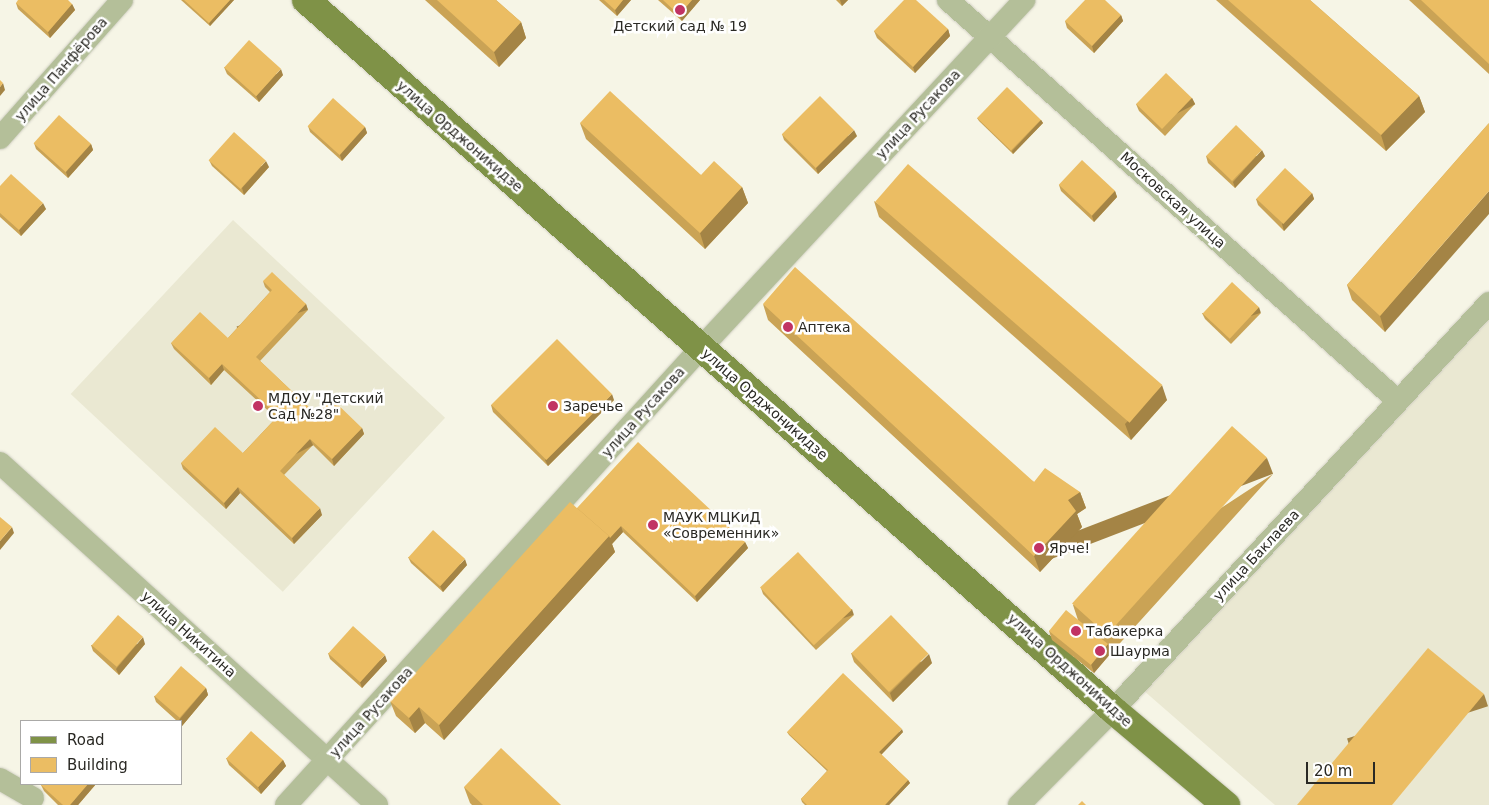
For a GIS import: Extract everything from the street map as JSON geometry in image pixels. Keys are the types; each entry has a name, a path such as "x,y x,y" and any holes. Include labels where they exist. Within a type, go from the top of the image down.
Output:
{"main road":[{"name":"улица Орджоникидзе","path":"306,0 1113,710 1226,805"}],"street":[{"name":"улица Панфёрова","path":"0,138 122,0"},
{"name":"Московская улица","path":"948,0 1398,401"},
{"name":"улица Русакова","path":"286,805 701,348 1024,0"},
{"name":"улица Баклаева","path":"1019,805 1113,710 1489,303"},
{"name":"улица Никитина","path":"0,463 377,805"},
{"path":"0,779 33,798"}],"shaded area":[{"name":"МДОУ \"Детский Сад №28\"","path":"233,220 445,418 283,592 71,394"},
{"path":"1489,315 1489,805 1275,805 1143,690"}],"building":[{"path":"18,0 68,0 72,4 48,32 16,3"},
{"path":"184,0 230,0 209,23"},
{"path":"437,0 496,0 521,22 494,52"},
{"path":"604,0 623,0 615,10"},
{"path":"663,0 692,0 679,15"},
{"path":"904,0 916,0 948,29 913,67 874,31"},
{"path":"1085,0 1105,0 1121,15 1092,46 1065,21"},
{"path":"1228,0 1310,0 1419,96 1381,135"},
{"path":"1421,0 1489,0 1489,64"},
{"path":"249,40 281,69 256,96 224,67"},
{"path":"1166,73 1192,98 1162,129 1136,104"},
{"path":"1007,87 1041,120 1011,151 977,118"},
{"path":"610,91 701,175 714,161 742,187 700,233 580,123"},
{"path":"820,96 854,130 816,168 782,134"},
{"path":"333,98 365,127 340,155 308,126"},
{"path":"59,115 91,144 66,172 34,143"},
{"path":"1489,123 1489,191 1380,316 1347,285"},
{"path":"1236,125 1262,150 1232,181 1206,156"},
{"path":"234,132 266,161 241,189 209,160"},
{"path":"1082,160 1115,191 1092,216 1059,185"},
{"path":"908,164 1162,385 1130,423 875,202"},
{"path":"1285,168 1312,193 1283,224 1256,199"},
{"path":"11,174 43,203 19,230 0,213 0,186"},
{"path":"795,267 1034,482 1045,468 1080,492 1068,500 1076,511 1034,556 763,304"},
{"path":"272,272 306,304 256,357 316,414 331,398 362,428 332,459 310,439 280,471 320,508 292,538 238,487 224,503 181,463 215,427 243,453 278,416 222,364 209,378 171,343 200,312 228,338 272,290 263,281"},
{"path":"1232,282 1259,307 1230,339 1203,313"},
{"name":"Заречье","path":"557,339 612,394 546,460 491,405"},
{"path":"1232,426 1267,457 1107,635 1072,604"},
{"name":"МАУК МЦКиД «Современник»","path":"638,442 745,542 695,596 621,526 610,538 577,508"},
{"path":"570,502 609,536 439,725 419,707 409,718 390,701"},
{"path":"0,517 12,527 0,541"},
{"path":"433,530 465,559 440,586 408,557"},
{"path":"798,552 852,610 814,645 760,587"},
{"path":"1066,610 1108,644 1091,665 1049,631"},
{"path":"118,615 143,637 117,667 92,645"},
{"path":"891,615 929,654 889,692 851,653"},
{"path":"353,626 385,655 360,682 328,653"},
{"path":"1428,648 1484,694 1392,805 1297,805"},
{"path":"181,666 206,688 180,718 155,696"},
{"path":"843,673 902,729 879,752 908,780 885,805 807,805 801,799 828,770 787,732"},
{"path":"251,731 283,760 258,787 226,758"},
{"path":"501,748 561,805 483,805 464,787"},
{"path":"41,785 87,785 70,805 63,805"},
{"path":"1082,801 1086,805 1078,805"}],"place":[{"name":"Детский сад № 19","path":"680,10"},
{"name":"Аптека","path":"788,327"},
{"name":"МДОУ \"Детский Сад №28\"","path":"258,406"},
{"name":"Заречье","path":"553,406"},
{"name":"МАУК МЦКиД «Современник»","path":"653,525"},
{"name":"Ярче!","path":"1039,548"},
{"name":"Табакерка","path":"1076,631"},
{"name":"Шаурма","path":"1100,651"}]}
